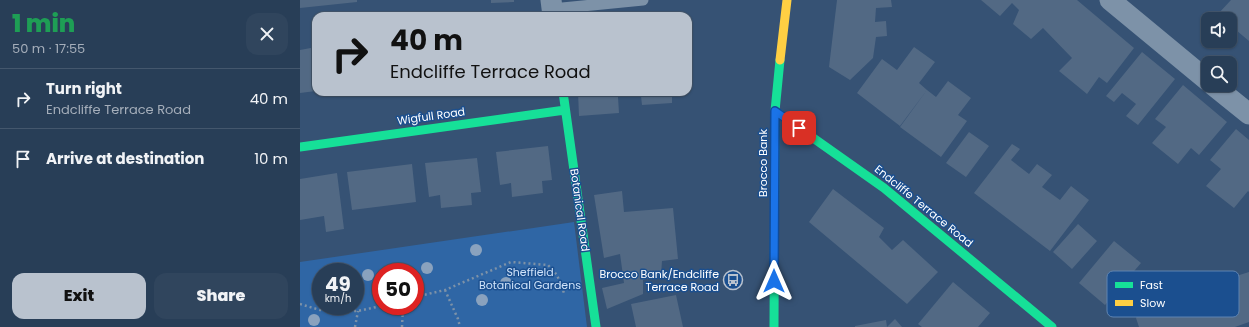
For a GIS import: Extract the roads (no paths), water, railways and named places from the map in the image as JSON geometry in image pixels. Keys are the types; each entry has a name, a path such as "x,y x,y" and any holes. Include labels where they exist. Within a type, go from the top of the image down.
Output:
{"street":[{"name":"Brocco Bank","path":"774,327 775,111 787,0"},
{"path":"1110,0 1201,75"},
{"path":"1222,92 1249,114"},
{"name":"Botanical Road","path":"563,96 596,327"},
{"name":"Wigfull Road","path":"300,147 565,110"},
{"name":"Endcliffe Terrace Road","path":"775,111 884,188 1052,327"}],"lane":[{"path":"552,8 643,0"}],"place":[{"name":"Brocco Bank/Endcliffe Terrace Road","path":"733,280"}],"park label":[{"name":"Sheffield Botanical Gardens","path":"530,278"}]}
